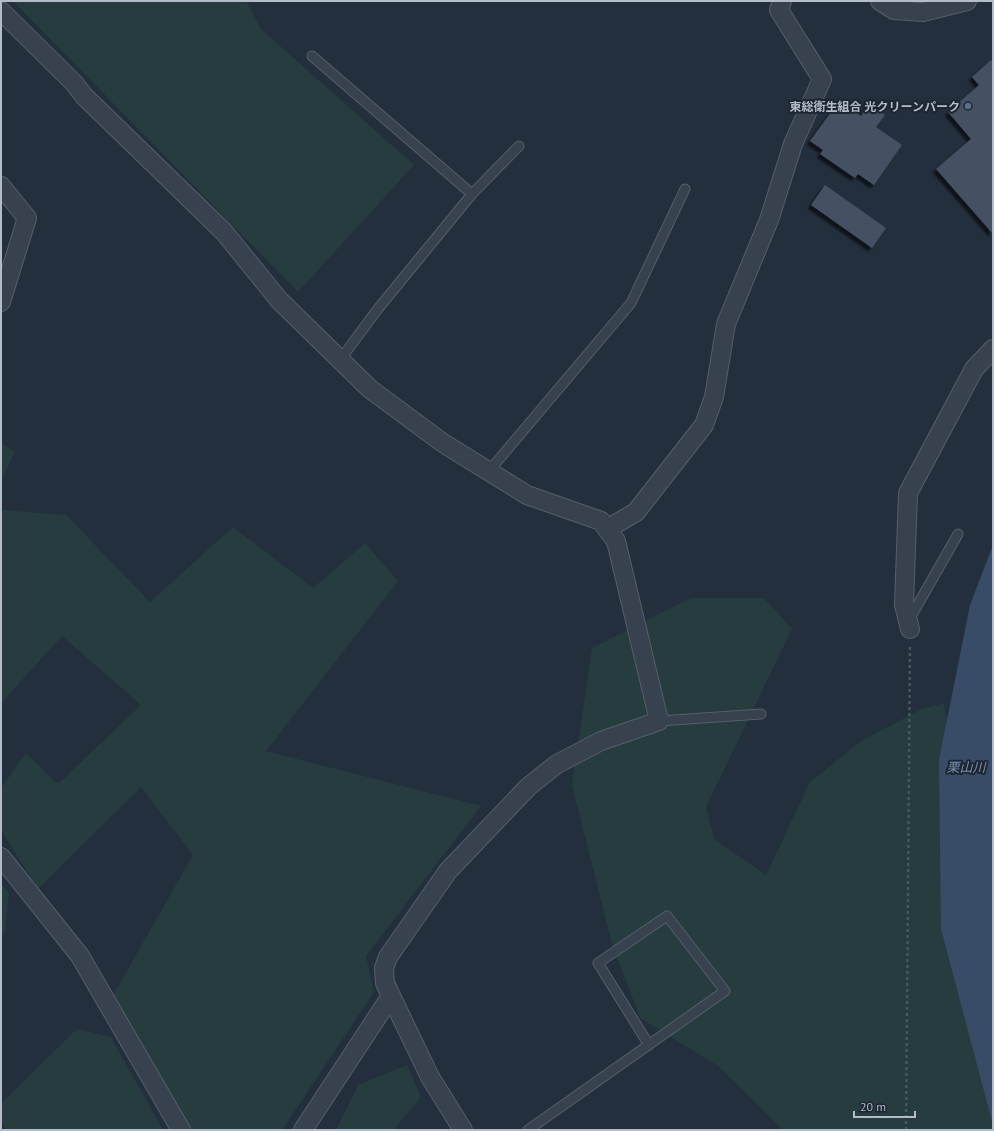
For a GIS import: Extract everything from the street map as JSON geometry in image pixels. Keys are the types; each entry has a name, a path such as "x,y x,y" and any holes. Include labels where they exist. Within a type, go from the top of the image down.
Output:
{"street":[{"path":"607,529 636,512 704,425 714,397 726,324 769,220 793,144 822,78 780,10 782,1"},
{"path":"880,1 894,10 923,12 967,1"},
{"path":"1,11 74,83 84,96 224,232 278,300 370,389 443,443 527,495 601,521 616,541 659,721 594,744 557,764 528,787 448,871 388,957 384,968 385,983 430,1077 463,1130"},
{"path":"1,186 27,218 1,302"},
{"path":"909,625 904,605 908,493 974,369 993,349"},
{"path":"1,857 80,956 182,1130"},
{"path":"303,1130 391,996"}],"lane":[{"path":"312,56 472,194"},
{"path":"340,360 377,310 472,194 519,146"},
{"path":"488,471 631,303 685,189"},
{"path":"909,625 958,534"},
{"path":"659,721 761,714"},
{"path":"528,1130 649,1045 725,991 667,916 598,963 649,1045"}],"path":[{"path":"906,1130 909,625"}],"green space":[{"path":"13,1 246,1 261,29 414,165 298,292"},
{"path":"1,443 15,452 1,481"},
{"path":"1,510 66,515 150,602 233,527 313,588 365,543 398,581 266,751 481,806 366,956 374,992 282,1130 184,1130 108,1004 193,855 141,787 38,889 1,830 1,788 26,753 58,784 141,705 62,636 1,703"},
{"path":"691,598 764,598 792,629 706,807 714,839 766,875 810,782 861,741 922,709 944,703 993,1023 993,1130 783,1130 718,1066 640,1018 612,944 572,785 592,648"},
{"path":"1,883 9,893 5,932 1,934"},
{"path":"77,1029 111,1037 163,1130 6,1130 1,1121 1,1104"},
{"path":"407,1065 421,1097 396,1127 397,1130 336,1130 358,1085"}],"water":[{"name":"栗山川","path":"993,545 993,1125 941,929 939,760 970,605"}],"building":[{"path":"991,60 993,62 993,234 936,169 971,139 948,112 979,85 972,77"},
{"path":"839,101 861,116 869,104 885,115 876,127 902,145 874,185 858,174 855,178 820,154 823,150 810,141"},
{"path":"825,185 886,228 872,248 811,205"}],"place":[{"name":"東総衛生組合 光クリーンパーク","path":"968,106"}]}
